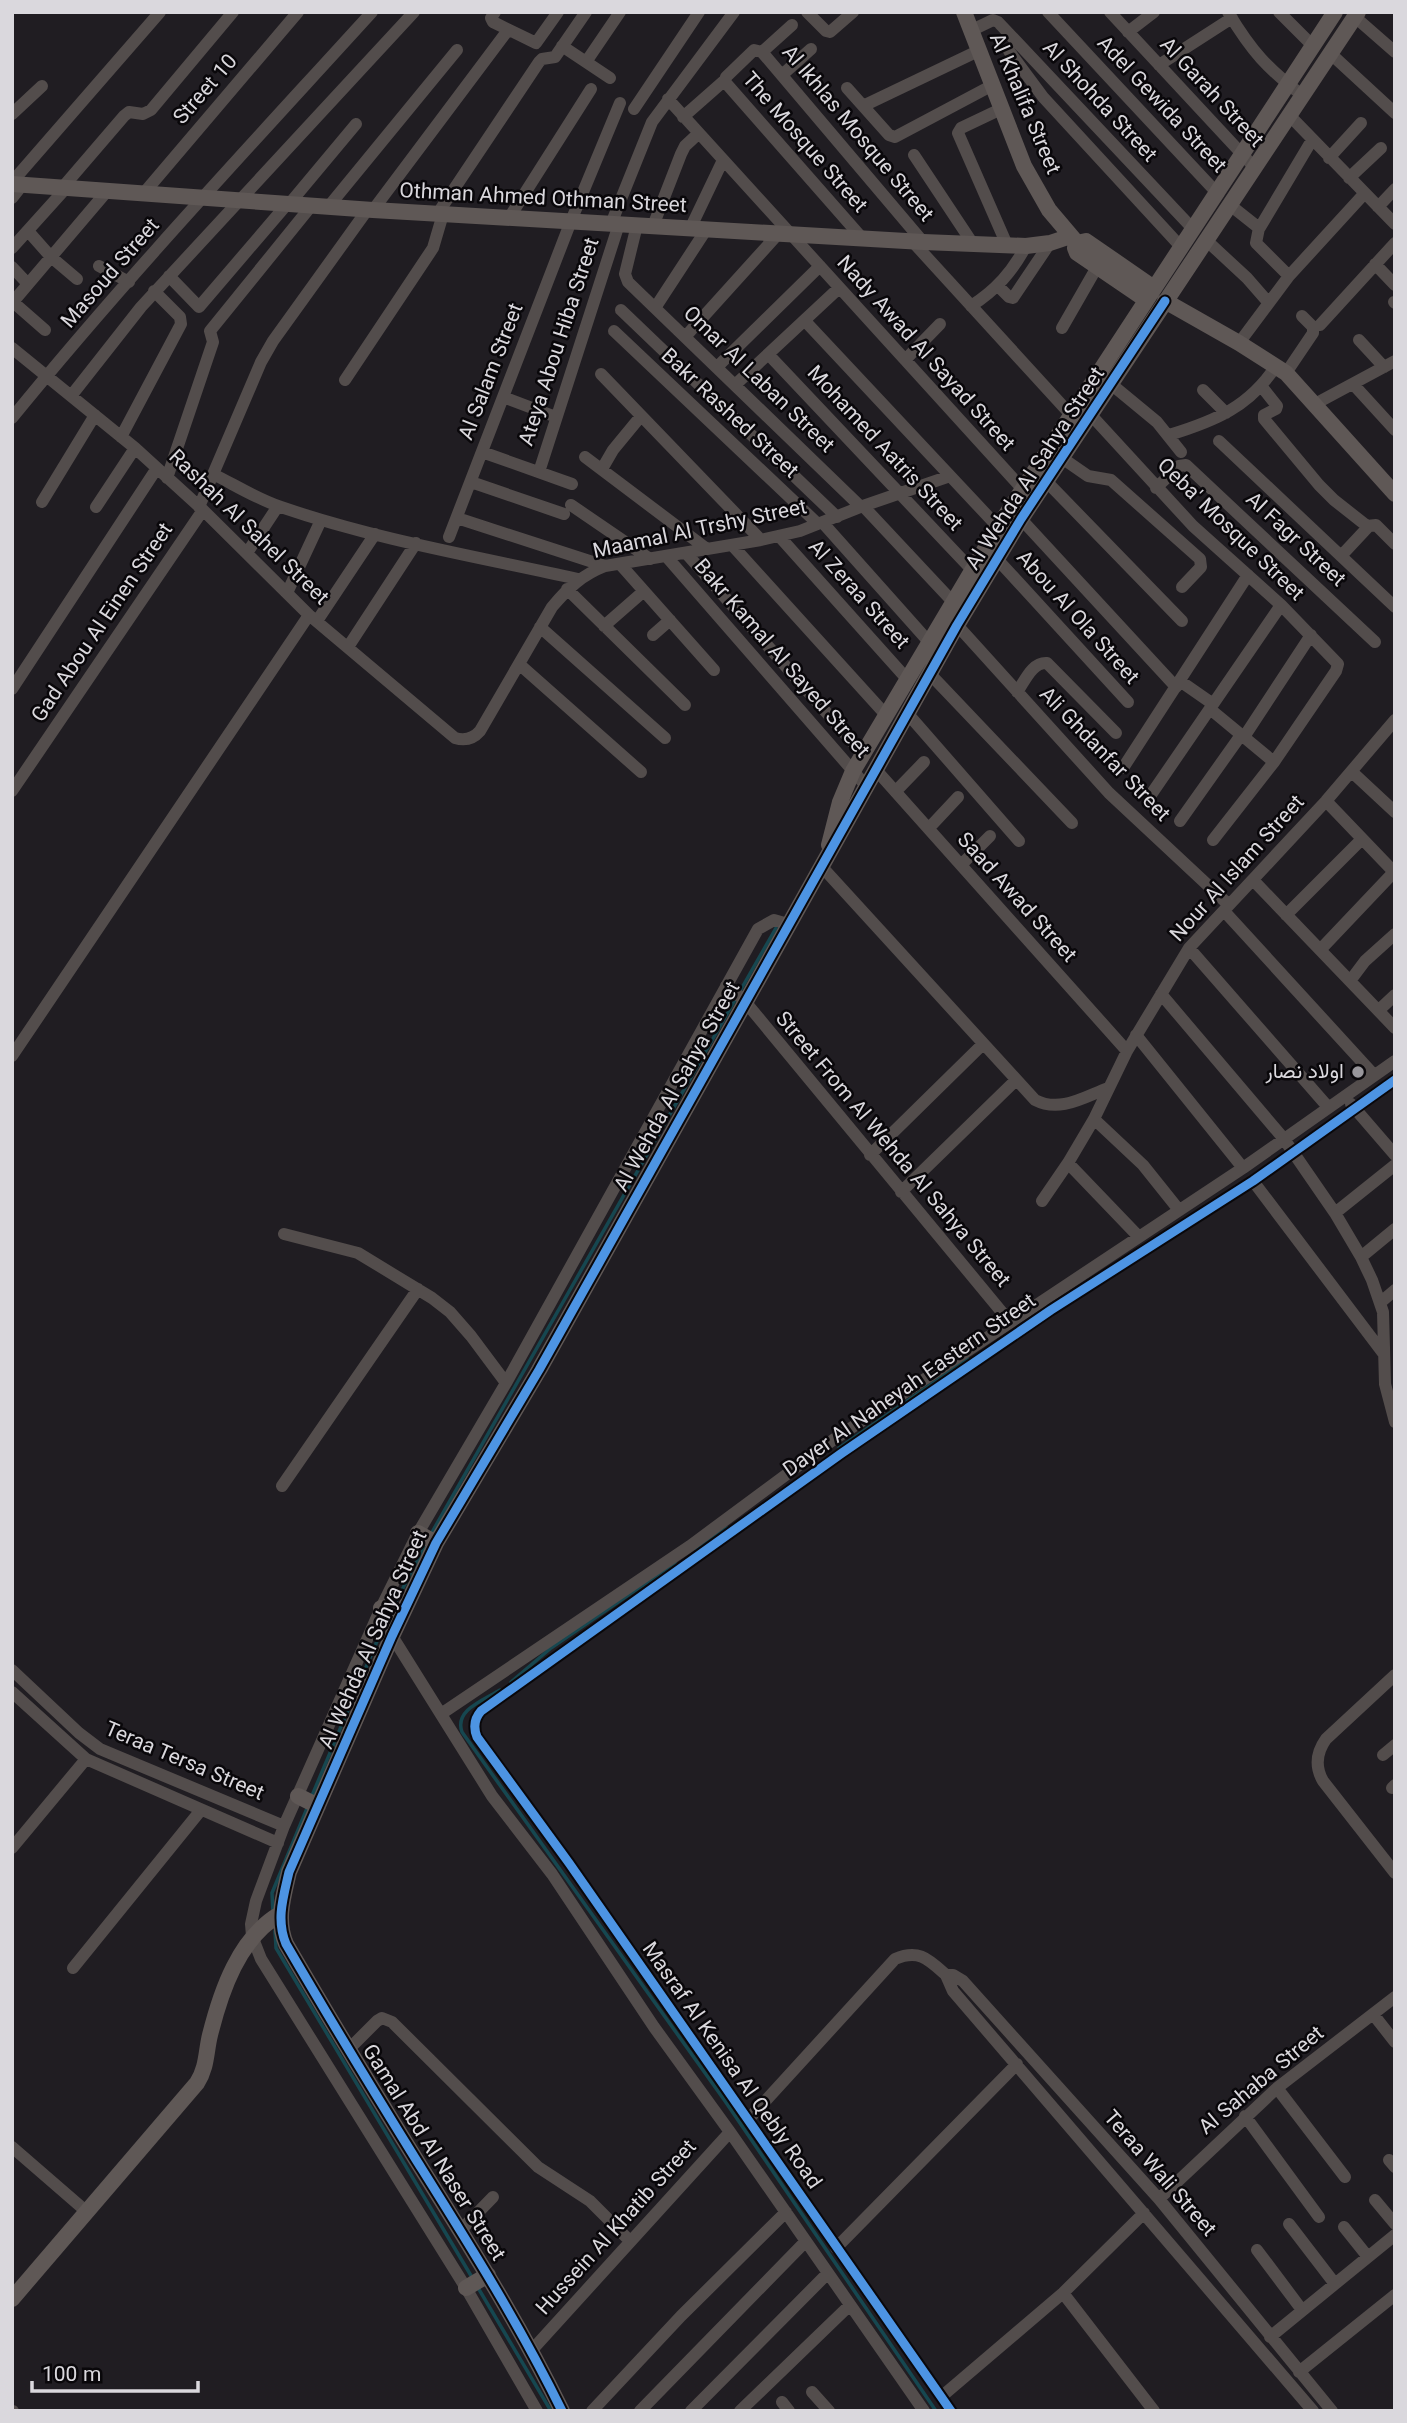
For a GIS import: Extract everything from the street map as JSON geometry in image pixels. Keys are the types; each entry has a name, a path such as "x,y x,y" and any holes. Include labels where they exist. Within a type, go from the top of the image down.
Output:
{"street":[{"path":"12,198 16,183 160,12"},
{"path":"12,248 124,116 130,112 143,114 151,110 233,12"},
{"name":"Street 10","path":"144,193 298,12"},
{"name":"Masoud Street","path":"12,418 204,197 372,12"},
{"path":"71,396 154,291 414,12"},
{"path":"494,18 508,30 533,43 539,41 558,12"},
{"path":"345,380 433,248 441,214 539,62 555,57 586,12"},
{"path":"586,62 620,12"},
{"path":"634,109 699,12"},
{"name":"Ateya Abou Hiba Street","path":"538,472 615,224 652,122 734,12"},
{"path":"807,12 830,32 853,12"},
{"name":"Al Khalifa Street","path":"964,12 991,86 1032,181 1049,210 1074,239 1077,253 1097,267 1150,294"},
{"name":"Adel Gewida Street","path":"1048,12 1218,194"},
{"name":"Al Garah Street","path":"1110,12 1255,168"},
{"path":"1128,32 1154,12"},
{"path":"1279,12 1312,45"},
{"name":"Al Wehda Al Sahya Street","path":"12,2299 201,2077 209,2036 220,2004 242,1953 257,1932 278,1915 309,1801 391,1612 506,1383 737,995 788,925 822,867 930,674 953,602 998,527 1028,495 1046,481 1091,415 1165,301 1218,194 1335,12"},
{"path":"1159,65 1230,15 1259,59 1303,96"},
{"path":"1356,15 1395,51"},
{"name":"Al Wehda Al Sahya Street","path":"822,867 840,802 853,771 907,680 997,559 1021,519 1028,495 1071,415 1150,294 1195,240 1230,205 1356,15"},
{"name":"Al Shohda Street","path":"970,31 993,20 998,22 1195,240"},
{"path":"762,52 792,25"},
{"name":"Gad Abou Al Einen Street","path":"12,791 201,509 213,474 261,362 273,341 370,209 508,30"},
{"path":"562,46 610,78"},
{"path":"782,75 811,49"},
{"path":"329,206 457,50"},
{"name":"The Mosque Street","path":"762,52 754,50 725,80 862,238"},
{"path":"863,106 978,51"},
{"path":"1009,51 1043,97 1195,240 1247,278 1268,302"},
{"name":"Al Ikhlas Mosque Street","path":"762,52 971,306 1071,415"},
{"path":"1331,54 1395,113"},
{"path":"683,117 725,80"},
{"path":"12,114 41,86"},
{"path":"847,88 888,135 897,137 991,86"},
{"path":"509,218 591,89"},
{"name":"Nady Awad Al Sayad Street","path":"668,99 784,233 820,266 1028,495"},
{"name":"Al Salam Street","path":"449,537 571,221 620,103"},
{"path":"1001,109 961,128 958,133 1007,245"},
{"path":"1290,116 1395,224"},
{"path":"1329,158 1361,123"},
{"path":"169,276 200,306 356,124"},
{"path":"645,226 681,154 691,139 699,134"},
{"path":"1289,276 1256,243 1259,229 1312,141"},
{"path":"1349,178 1381,148"},
{"path":"914,155 973,244"},
{"path":"655,308 698,229 723,160"},
{"name":"Othman Ahmed Othman Street","path":"16,183 441,214 918,242 1026,246 1074,239"},
{"path":"1378,207 1395,189"},
{"path":"45,330 13,302 108,190"},
{"path":"1240,343 1289,276 1364,194"},
{"path":"12,689 162,473 213,342 210,331 312,205"},
{"path":"1230,205 1259,229"},
{"name":"Omar Al Laban Street","path":"645,226 625,274 628,282 862,506 953,602"},
{"path":"28,231 51,257 77,279"},
{"path":"685,337 784,233"},
{"name":"Al Khalifa Street","path":"1074,239 1086,241 1150,294"},
{"path":"998,286 1009,298 1013,298 1050,243"},
{"path":"1320,326 1395,243"},
{"path":"971,306 998,286 1026,246"},
{"path":"1375,264 1395,285"},
{"path":"99,266 129,282"},
{"path":"717,367 820,266"},
{"path":"1062,328 1097,267"},
{"path":"12,268 29,284"},
{"path":"735,385 839,288"},
{"path":"121,437 181,324 180,317 154,291"},
{"path":"1165,301 1240,343 1281,370 1395,494"},
{"path":"621,310 837,517"},
{"path":"1170,435 1226,413 1281,370 1313,333 1313,327 1302,316"},
{"path":"804,321 998,527"},
{"path":"905,360 940,324"},
{"name":"Bakr Rashed Street","path":"614,331 943,634"},
{"path":"1315,404 1390,364 1359,340"},
{"name":"Rashah Al Sahel Street","path":"12,348 135,448 313,618 455,738"},
{"name":"Mohamed Aatris Street","path":"768,354 972,570"},
{"path":"601,374 761,540"},
{"path":"1111,384 1157,422 1181,452"},
{"path":"1353,384 1390,416 1395,430"},
{"path":"1262,387 1277,406 1264,415 1264,419 1334,500 1369,526"},
{"path":"1203,390 1226,413"},
{"path":"503,397 556,417"},
{"path":"42,502 95,415"},
{"name":"Qeba' Mosque Street","path":"1091,415 1193,526 1281,605 1337,661 1336,671 1274,762"},
{"path":"602,469 627,431 641,416"},
{"path":"1219,441 1395,607"},
{"path":"96,506 135,448"},
{"path":"482,452 572,484"},
{"path":"585,457 707,549"},
{"path":"1062,458 1088,476 1111,480 1200,559 1201,567 1182,587"},
{"name":"Al Fagr Street","path":"1156,488 1179,466 1188,466 1375,642"},
{"path":"213,474 278,506 321,520 578,579"},
{"name":"Maamal Al Trshy Street","path":"455,738 466,740 476,735 552,607 578,579 606,566 779,536 950,476"},
{"path":"1046,481 1182,621"},
{"path":"471,482 567,509 650,559"},
{"path":"247,553 278,506"},
{"path":"457,519 606,566"},
{"path":"1021,519 1178,684 1211,706 1274,762 1213,840"},
{"path":"288,593 321,520"},
{"path":"1341,556 1369,526 1376,525 1395,544"},
{"path":"12,1056 313,618 375,534"},
{"name":"Al Zeraa Street","path":"779,536 907,680"},
{"path":"348,647 416,543"},
{"path":"732,545 886,715"},
{"path":"686,553 863,754"},
{"name":"Bakr Kamal Al Sayed Street","path":"666,556 867,787"},
{"name":"Abou Al Ola Street","path":"997,559 1128,702"},
{"path":"620,564 714,670"},
{"path":"1123,768 1248,575"},
{"path":"567,589 685,705"},
{"path":"604,626 644,591"},
{"path":"1148,799 1281,605"},
{"path":"653,635 670,620"},
{"path":"540,627 665,738"},
{"name":"Ali Ghdanfar Street","path":"943,634 1017,692 1109,793 1395,1080"},
{"path":"1180,821 1243,736 1311,635"},
{"path":"1017,692 1035,666 1047,663 1116,733"},
{"path":"519,664 641,772"},
{"path":"930,674 1072,823"},
{"path":"908,715 1019,841"},
{"name":"Nour Al Islam Street","path":"1042,1201 1094,1119 1127,1051 1189,948 1326,802 1395,720"},
{"path":"896,791 924,762"},
{"name":"Saad Awad Street","path":"877,771 1127,1051"},
{"path":"1352,772 1395,813"},
{"path":"929,828 958,797"},
{"path":"1320,950 1394,872 1326,802"},
{"path":"961,865 990,836"},
{"path":"1286,915 1362,839"},
{"path":"822,867 1035,1100 1053,1107 1062,1106 1108,1088"},
{"path":"1253,880 1395,1028"},
{"name":"Al Wehda Al Sahya Street","path":"427,1538 539,1370 737,995 758,929 774,920 788,925"},
{"path":"1350,981 1365,961 1395,934"},
{"path":"1189,948 1328,1107"},
{"path":"1161,994 1294,1152 1361,1257 1381,1302 1385,1332 1385,1384 1395,1422"},
{"name":"Street From Al Wehda Al Sahya Street","path":"737,995 1010,1322"},
{"path":"1379,1010 1395,995"},
{"path":"1136,1035 1243,1168"},
{"path":"870,1155 983,1044"},
{"name":"Dayer Al Naheyah Eastern Street","path":"441,1714 690,1546 833,1440 1243,1168 1384,1068"},
{"path":"901,1192 1016,1080"},
{"name":"Dayer Al Naheyah Eastern Street","path":"481,1742 475,1730 477,1716 481,1711 842,1453 1051,1310 1253,1181 1395,1080"},
{"path":"1345,1096 1395,1155"},
{"path":"1094,1119 1143,1165 1179,1210"},
{"path":"1068,1163 1139,1237"},
{"path":"1335,1213 1395,1166"},
{"path":"1253,1181 1383,1353"},
{"path":"1361,1257 1395,1229"},
{"path":"284,1234 358,1253 439,1303 461,1325 506,1383"},
{"path":"282,1486 418,1289"},
{"path":"1381,1302 1395,1290"},
{"name":"Al Wehda Al Sahya Street","path":"257,1932 252,1912 284,1826 309,1801 392,1636 391,1612"},
{"name":"Masraf Al Kenisa Al Qebly Road","path":"392,1636 492,1796 552,1874 654,2026 922,2410"},
{"name":"Teraa Tersa Street","path":"12,1670 79,1733 100,1749 284,1826"},
{"path":"1395,1675 1321,1745 1317,1759 1323,1781 1395,1873"},
{"name":"Teraa Tersa Street","path":"12,1692 86,1759 278,1843"},
{"path":"465,1754 481,1742"},
{"name":"Masraf Al Kenisa Al Qebly Road","path":"481,1742 569,1863 951,2411"},
{"path":"1383,1755 1395,1745"},
{"path":"12,1848 86,1759"},
{"path":"73,1968 201,1810"},
{"name":"Gamal Abd Al Naser Street","path":"278,1915 280,1931 286,1944 460,2231 477,2281 537,2411"},
{"name":"Gamal Abd Al Naser Street","path":"257,1932 261,1959 477,2281 532,2350 562,2411"},
{"name":"Teraa Wali Street","path":"748,2120 895,1959 905,1954 928,1959 946,1975 953,1991 1313,2411"},
{"name":"Teraa Wali Street","path":"946,1975 953,1975 963,1981 1159,2199 1332,2411"},
{"name":"Al Sahaba Street","path":"1159,2199 1277,2088 1395,1997"},
{"path":"1373,2014 1395,2042"},
{"path":"348,2050 377,2021 382,2018 393,2022 538,2167 590,2201 630,2241"},
{"path":"836,2248 1017,2064"},
{"path":"1277,2088 1345,2177"},
{"path":"1245,2116 1319,2217"},
{"name":"Hussein Al Khatib Street","path":"532,2350 730,2132"},
{"path":"12,2147 87,2212"},
{"path":"460,2231 492,2197"},
{"path":"1375,2200 1395,2224"},
{"path":"592,2411 681,2316 786,2212"},
{"path":"922,2410 1063,2293 1144,2213"},
{"path":"1289,2224 1335,2284"},
{"path":"1344,2227 1368,2257"},
{"path":"1270,2337 1395,2235"},
{"path":"640,2411 806,2241"},
{"path":"1179,2253 1192,2241"},
{"path":"1257,2250 1303,2310"},
{"path":"691,2411 828,2273"},
{"path":"740,2411 848,2302 861,2284"},
{"path":"1063,2293 1154,2411"},
{"path":"1299,2372 1395,2295"},
{"path":"812,2392 829,2411"}],"waterway":[{"path":"431,1534 776,928"},
{"path":"839,1448 968,1359"},
{"path":"696,1549 727,1528"},
{"path":"392,1609 426,1544"},
{"path":"511,1682 551,1648 675,1563"},
{"path":"311,1798 388,1615"},
{"path":"500,1690 466,1712 462,1718 462,1732 725,2101 936,2411"},
{"path":"273,1913 272,1893 308,1806"},
{"path":"275,1931 276,1948 473,2279"},
{"path":"477,2286 551,2411"}],"cycle path":[{"path":"562,2411 492,2283 286,1944 281,1918 289,1872 392,1636 436,1543 539,1370 957,625 1021,519 1165,301"},
{"path":"951,2411 569,1863 477,1737 476,1720 481,1711 842,1453 1051,1310 1253,1181 1395,1080"}],"place":[{"name":"اولاد نصار","path":"1358,1072"}]}
